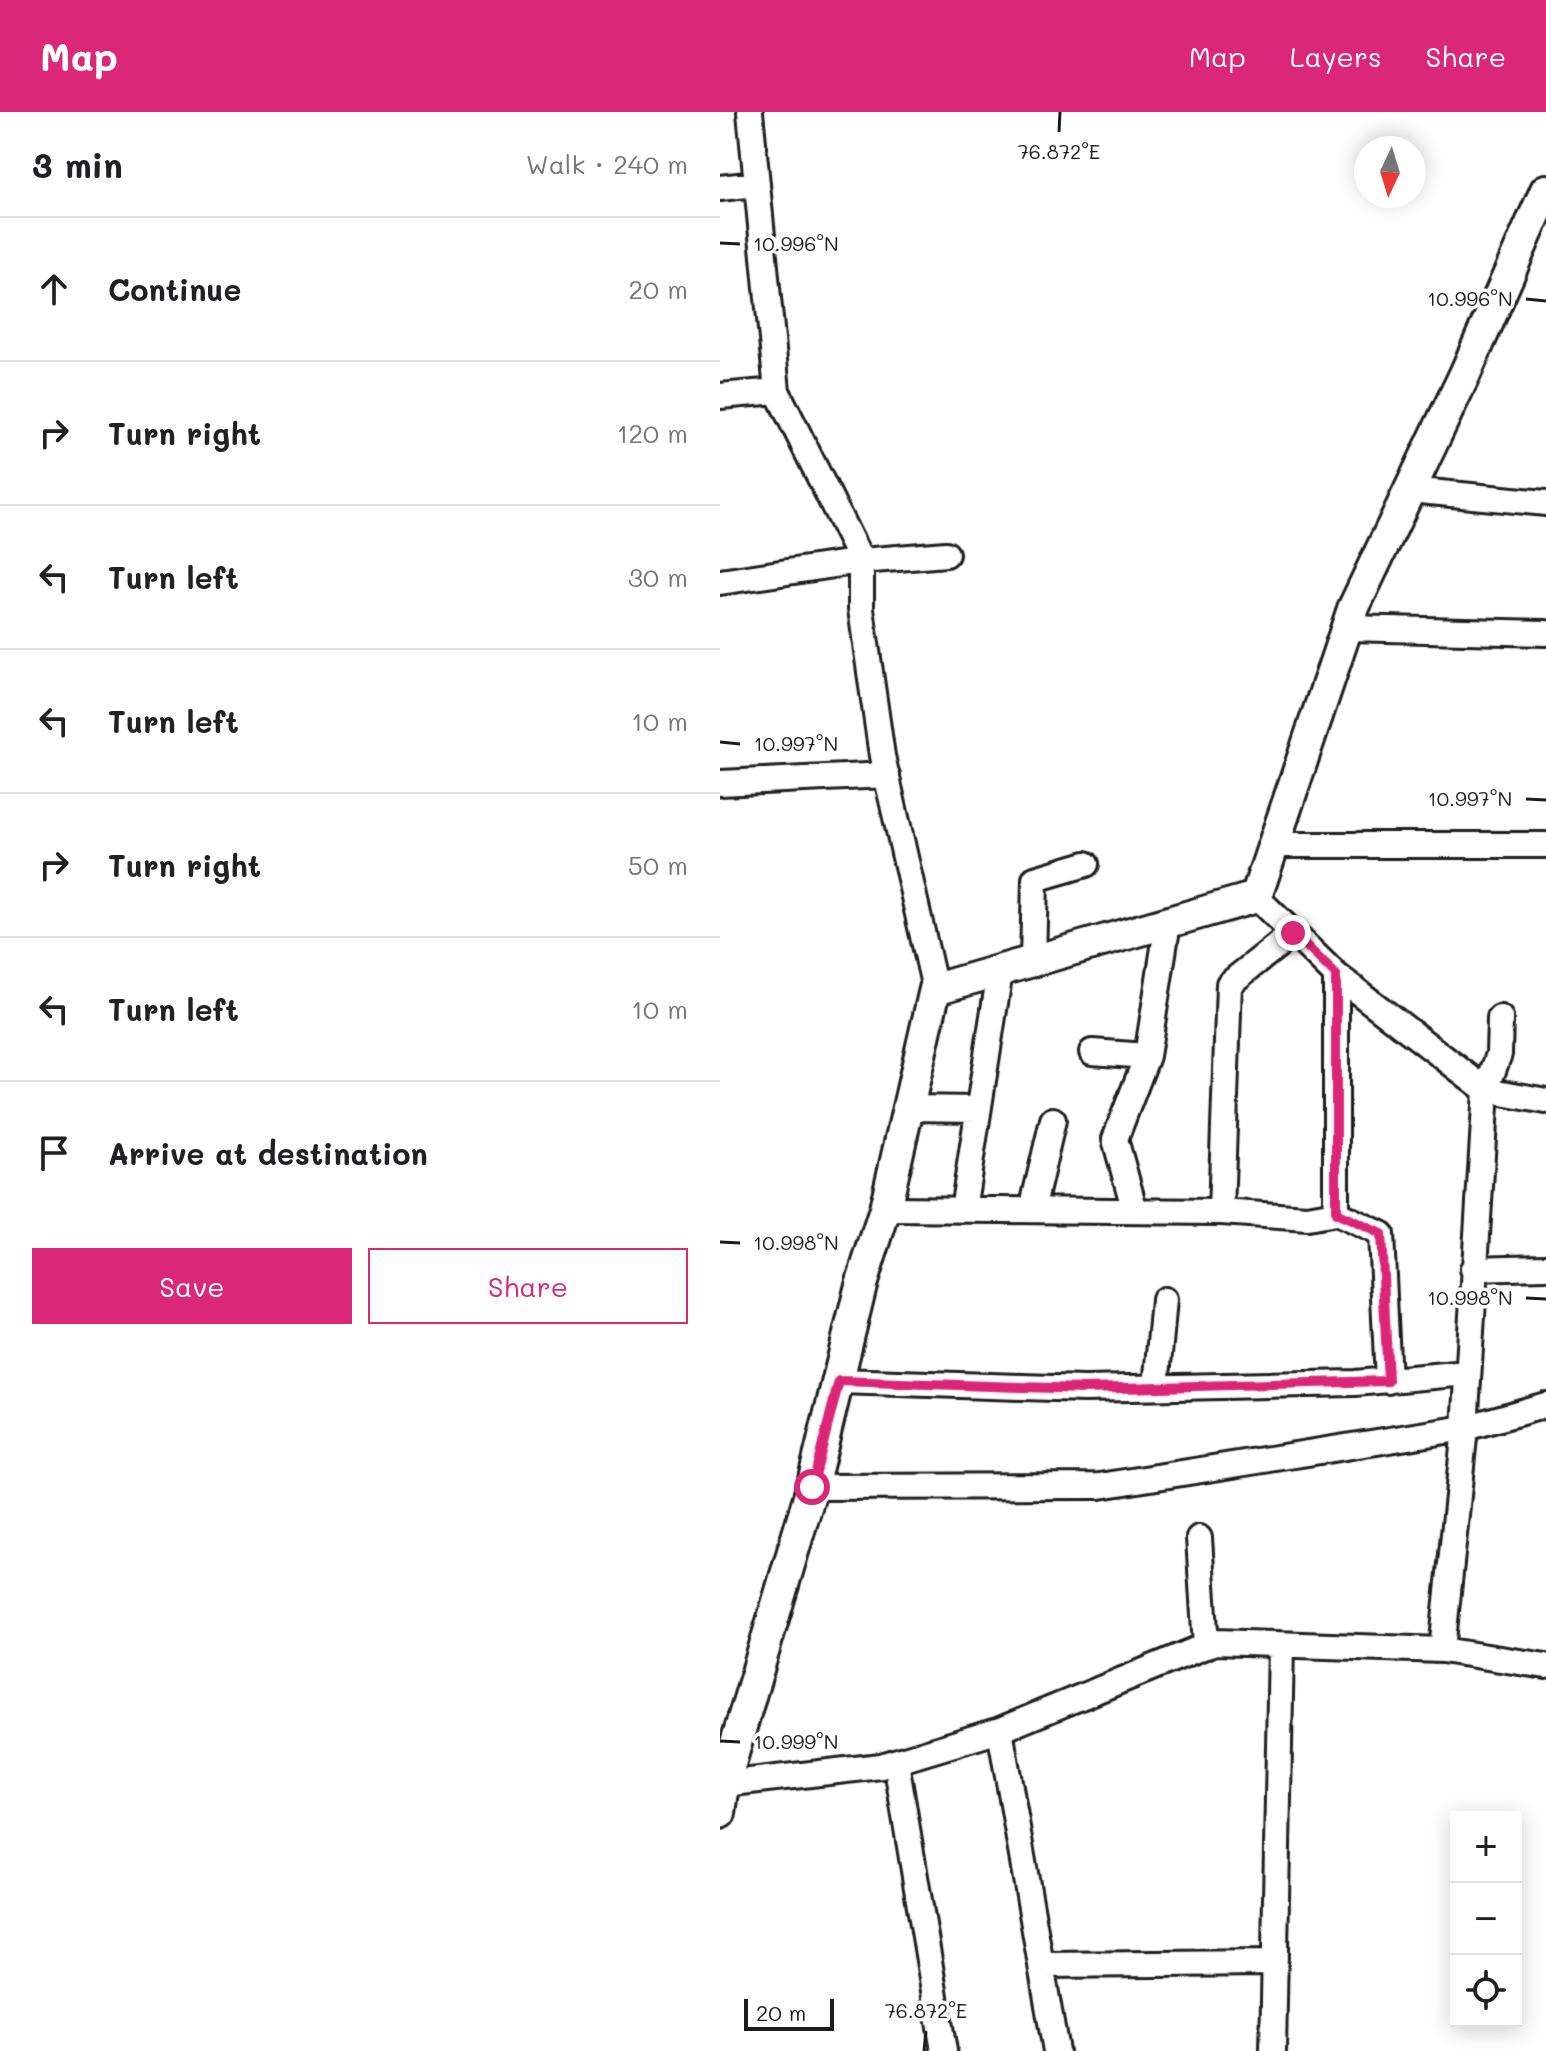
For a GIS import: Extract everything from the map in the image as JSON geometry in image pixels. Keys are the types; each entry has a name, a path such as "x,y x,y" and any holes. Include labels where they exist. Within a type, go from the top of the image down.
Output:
{"street":[{"path":"750,112 777,391 861,561 861,609 887,775 935,989 885,1209 861,1285 812,1487 722,1799 881,1766 1000,1730 1215,1642 1442,1650 1546,1666"},
{"path":"720,188 756,184"},
{"path":"1256,897 1353,609 1465,374 1546,190"},
{"path":"720,396 777,391"},
{"path":"1409,490 1546,503"},
{"path":"720,582 861,561 946,554"},
{"path":"1347,628 1546,633"},
{"path":"720,783 887,775"},
{"path":"1273,845 1546,845"},
{"path":"1033,961 1035,879 1086,864"},
{"path":"935,989 1256,897"},
{"path":"1256,897 1336,975 1486,1090 1546,1101"},
{"path":"1135,1211 1115,1139 1147,1056 1168,922"},
{"path":"1221,1212 1229,984 1293,933"},
{"path":"963,1210 1000,971"},
{"path":"1336,975 1336,1213"},
{"path":"1442,1650 1465,1428 1486,1090 1499,1054 1500,1018"},
{"path":"1092,1052 1147,1056"},
{"path":"907,1108 978,1109"},
{"path":"1032,1210 1053,1120"},
{"path":"885,1209 1221,1212 1307,1218 1336,1213 1381,1234 1388,1381"},
{"path":"1473,1269 1546,1267"},
{"path":"1156,1387 1164,1300"},
{"path":"839,1381 1084,1389 1388,1381 1467,1373"},
{"path":"812,1487 1100,1486 1465,1428 1546,1405"},
{"path":"1199,1538 1206,1646"},
{"path":"1273,2051 1281,1645"},
{"path":"1000,1730 1056,2051"},
{"path":"896,1762 944,2051"},
{"path":"1041,1965 1273,1963"}],"route":[{"path":"812,1487 839,1381 1084,1389 1388,1381 1381,1234 1336,1213 1336,975 1293,933"}]}
